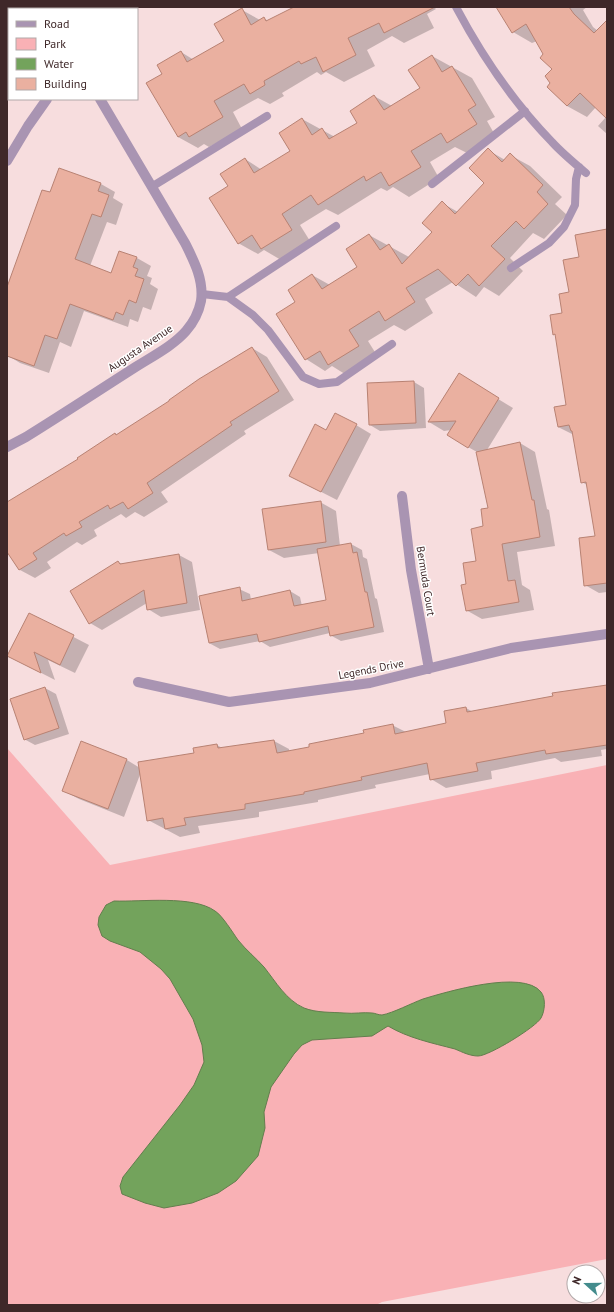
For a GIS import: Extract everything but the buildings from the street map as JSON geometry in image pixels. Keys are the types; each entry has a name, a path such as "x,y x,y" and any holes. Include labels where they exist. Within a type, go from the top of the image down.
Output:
{"street":[{"path":"7,161 28,126 46,100"},
{"name":"Augusta Avenue","path":"7,448 163,349 179,337 191,324 199,310 202,294 200,277 194,260 153,186 101,100"},
{"name":"Bermuda Court","path":"402,496 411,570 429,669"},
{"name":"Legends Drive","path":"138,682 229,702 370,683 511,648 607,634"}],"lane":[{"path":"456,7 494,71 552,143 586,173"},
{"path":"432,184 526,111"},
{"path":"153,186 267,116"},
{"path":"511,268 549,243 564,227 575,205 576,179 579,167"},
{"path":"228,297 336,226"},
{"path":"202,294 228,297 253,315 268,330 303,377 319,384 337,382 392,344"}],"green space":[{"path":"7,748 110,865 607,765 607,1259 581,1264 566,1264 566,1267 382,1302 376,1305 7,1305"}],"water":[{"path":"114,901 180,901 205,906 215,911 224,920 241,944 264,967 287,995 298,1005 309,1010 324,1012 373,1013 382,1015 423,999 449,992 484,984 518,982 532,985 541,992 544,1001 543,1012 541,1018 531,1028 492,1051 478,1056 469,1055 455,1049 412,1037 388,1026 372,1036 312,1040 302,1045 271,1087 264,1112 265,1128 258,1156 236,1181 218,1193 192,1203 164,1208 145,1203 122,1194 120,1186 123,1177 194,1085 204,1062 202,1045 193,1019 170,979 161,969 140,952 110,941 102,936 98,925 99,917 106,905"}]}
